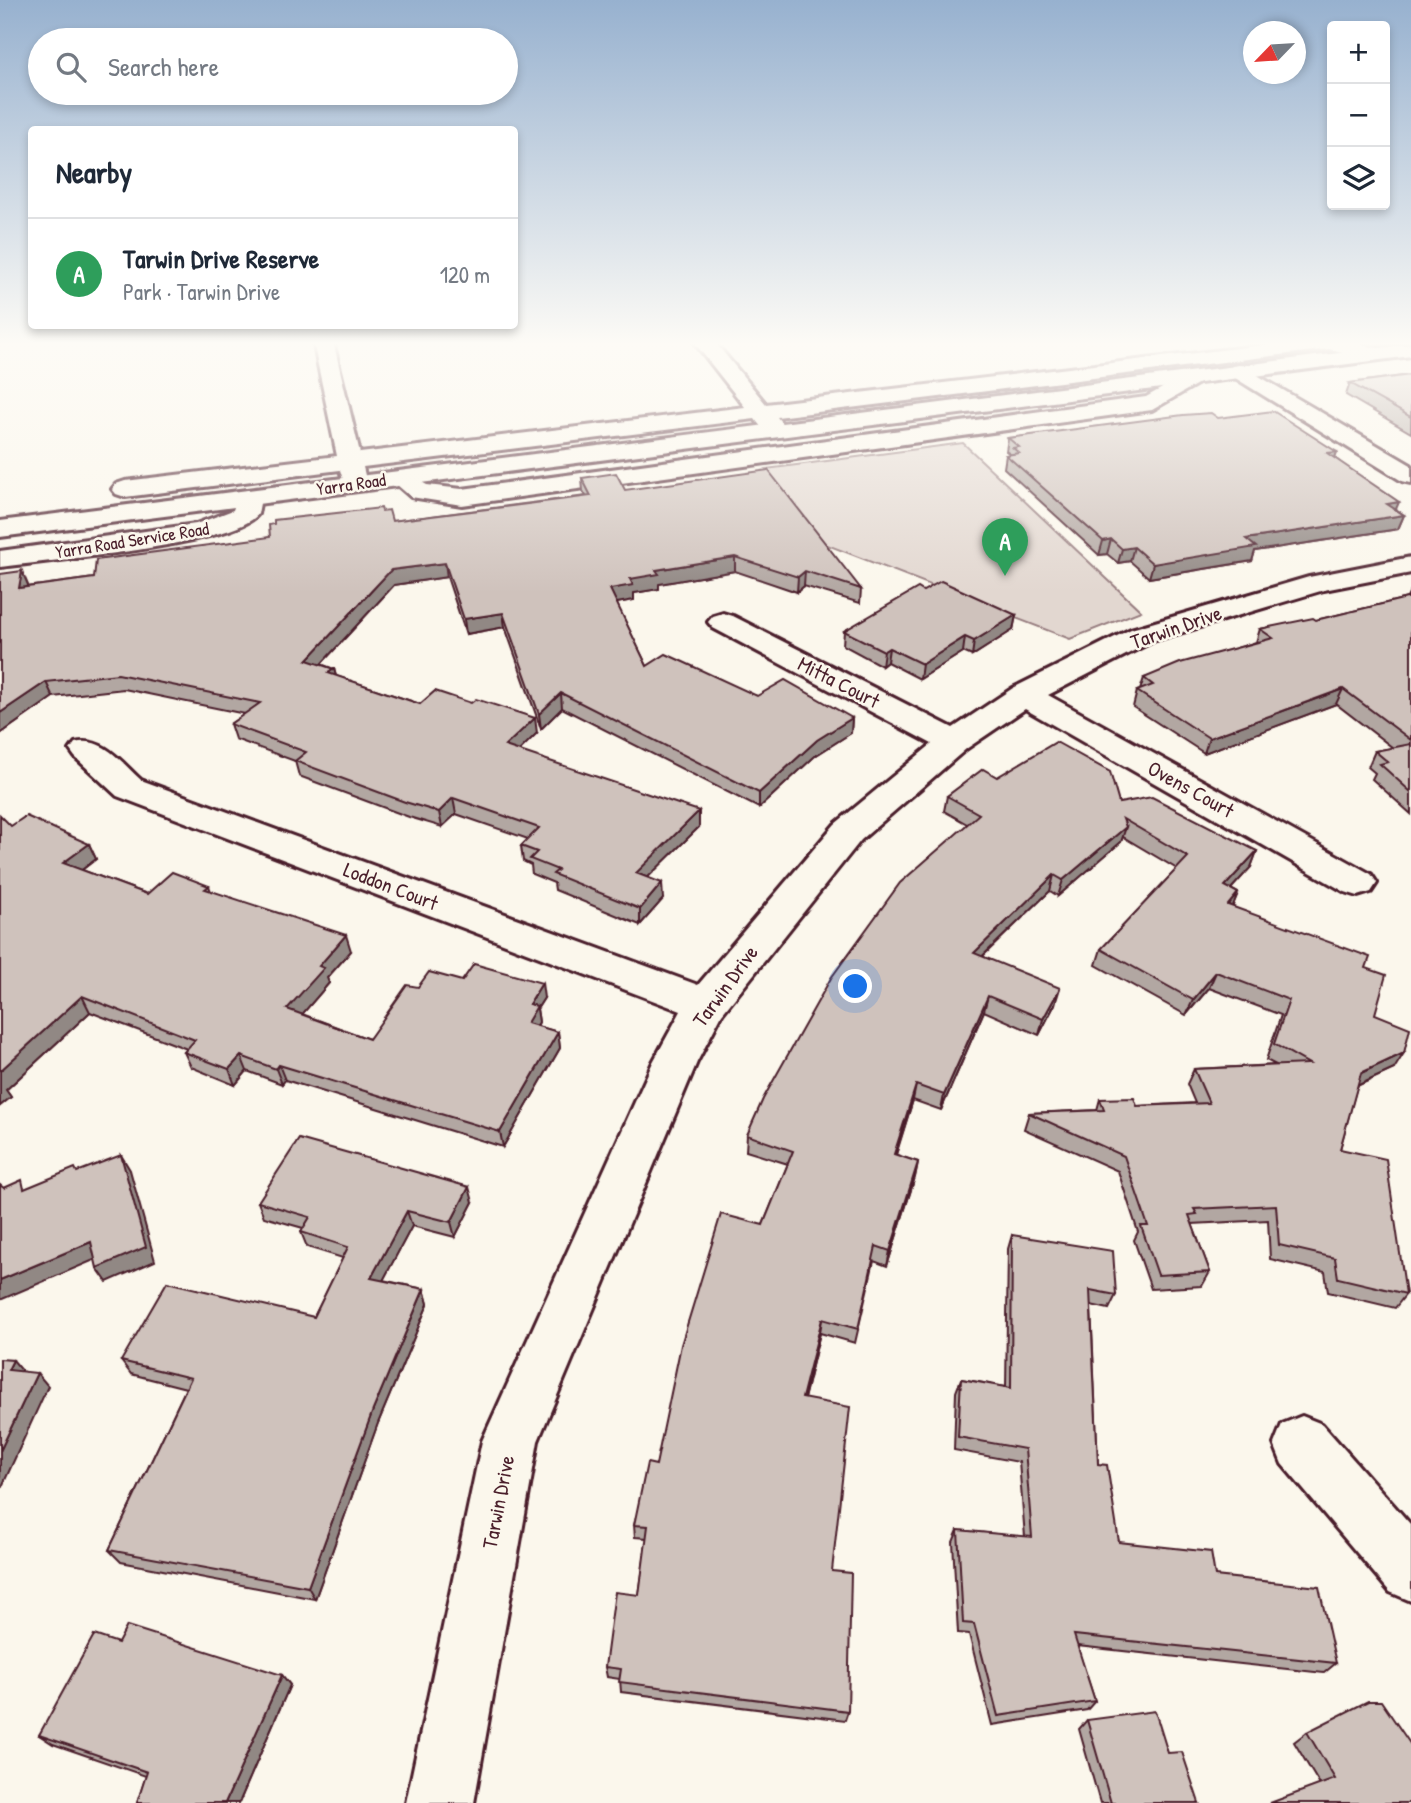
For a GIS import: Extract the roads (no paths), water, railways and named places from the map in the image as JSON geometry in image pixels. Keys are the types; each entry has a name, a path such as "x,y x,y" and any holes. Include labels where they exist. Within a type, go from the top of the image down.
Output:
{"street":[{"path":"342,425 353,473"},
{"path":"125,488 353,473 661,425"},
{"path":"771,425 775,431"},
{"name":"Yarra Road","path":"0,529 248,498 353,473 401,478 821,425"},
{"path":"401,478 420,492 462,497 989,425"},
{"path":"1328,425 1411,476"},
{"name":"Yarra Road Service Road","path":"0,559 198,532 226,524 245,514 248,498"},
{"name":"Tarwin Drive","path":"440,1803 510,1441 675,1062 706,1004 848,832 954,742 1024,695 1142,635 1319,583 1411,565"},
{"name":"Mitta Court","path":"723,622 954,742"},
{"name":"Ovens Court","path":"1024,695 1358,883"},
{"name":"Loddon Court","path":"87,750 129,788 706,1004"},
{"path":"1302,1444 1411,1572"}],"place":[{"name":"Tarwin Drive Reserve","path":"1005,576"}]}
